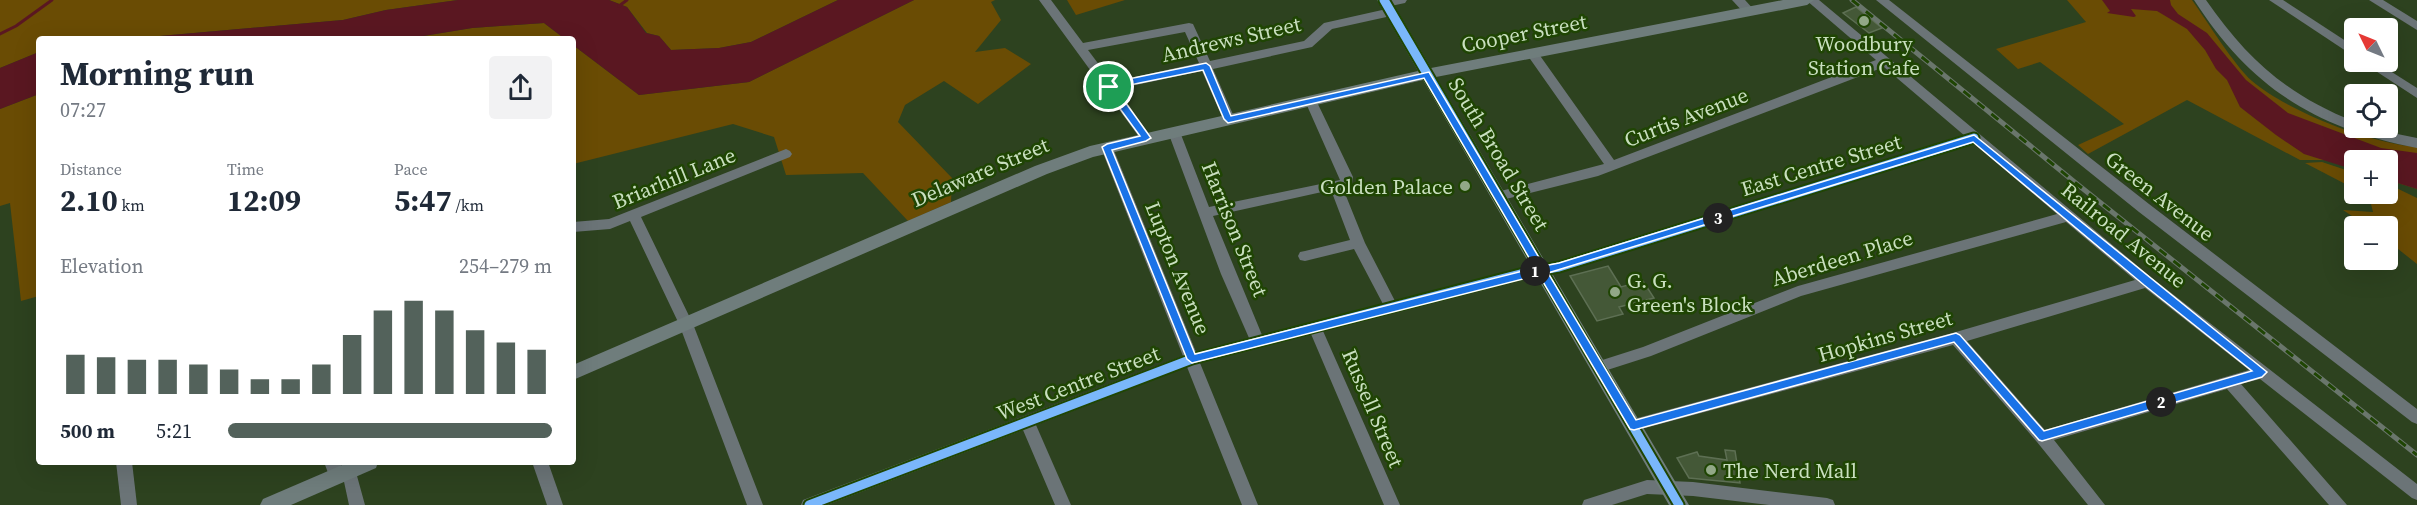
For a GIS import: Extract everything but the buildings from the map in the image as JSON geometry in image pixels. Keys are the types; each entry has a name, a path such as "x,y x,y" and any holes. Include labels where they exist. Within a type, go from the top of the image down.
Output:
{"main road":[{"name":"Cooper Street","path":"1426,74 1807,0"},
{"name":"South Broad Street","path":"1387,5 1675,496"},
{"name":"Delaware Street","path":"576,372 1056,163 1107,147 1426,74"},
{"path":"270,505 339,469 356,465"}],"street":[{"path":"1045,0 1146,138"},
{"name":"Andrews Street","path":"1109,87 1308,44 1328,26 1401,0"},
{"path":"1738,0 1749,11"},
{"name":"Railroad Avenue","path":"1812,0 2147,282 2417,493"},
{"name":"Green Avenue","path":"1882,0 2190,244 2417,418"},
{"path":"2200,0 2240,52 2267,81 2323,114 2344,123"},
{"path":"2275,0 2344,46"},
{"path":"2375,0 2417,26"},
{"path":"1080,48 1189,27 1228,119"},
{"path":"1532,53 1612,166"},
{"name":"Curtis Avenue","path":"1498,196 1593,173 1884,62"},
{"path":"2383,72 2417,94"},
{"path":"1311,101 1347,177 1337,190 1358,243 1391,307"},
{"name":"Harrison Street","path":"1174,132 1258,342"},
{"name":"East Centre Street","path":"1542,270 1559,267 1974,138"},
{"path":"2391,138 2417,143"},
{"name":"Lupton Avenue","path":"1107,147 1250,505"},
{"name":"Briarhill Lane","path":"576,227 610,224 786,154"},
{"path":"1205,213 1336,184 1343,185"},
{"path":"634,215 686,324 755,505"},
{"name":"Aberdeen Place","path":"1598,367 1646,352 1798,291 2068,216"},
{"path":"1305,256 1358,243"},
{"name":"West Centre Street","path":"809,505 1192,359 1542,270"},
{"name":"Hopkins Street","path":"1634,425 1956,338 2147,282"},
{"name":"Russell Street","path":"1315,328 1392,505"},
{"path":"1956,338 2042,437 2097,505"},
{"path":"2042,437 2262,372"},
{"path":"2230,382 2339,505"},
{"path":"1027,422 1063,505"},
{"path":"123,465 129,505"},
{"path":"541,465 555,505"},
{"path":"339,469 357,505"},
{"path":"1590,505 1647,487 1675,496 1827,505"}],"shaded area":[{"path":"0,0 458,0 386,10 343,20 160,36 36,36 36,53 0,68"},
{"path":"458,0 609,0 627,7 646,33 659,36 671,50 719,48 751,42 838,0 914,0 749,82 639,95 576,47 576,36 561,36 544,23 472,28 423,36 160,36 343,20 386,10"},
{"path":"609,0 838,0 751,42 719,48 671,50 659,36 647,33 627,7"},
{"path":"914,0 995,0 991,2 1001,20 975,52 1005,48 1031,64 978,104 944,81 905,105 898,122 952,178 951,202 908,221 863,173 786,175 774,137 733,124 576,163 576,47 639,95 749,82"},
{"path":"1067,0 1125,0 1076,15"},
{"path":"2067,0 2192,0 2237,65 2252,81 2268,93 2344,129 2344,138 2372,138 2417,147 2417,189 2398,183 2398,150 2344,150 2344,160 2300,160 2187,100 2088,154 2078,145 2124,124 2040,62 2018,69 1996,49 2086,22"},
{"path":"2102,0 2170,0 2178,14 2207,33 2246,80 2288,113 2344,134 2344,138 2354,138 2381,148 2395,150 2344,150 2344,167 2304,154 2240,107 2227,80 2216,69 2205,50 2187,29 2157,11 2131,9 2136,16 2134,17 2107,13 2110,11"},
{"path":"544,23 561,36 423,36 472,28"},
{"path":"36,53 36,95 0,109 0,68"},
{"path":"36,95 36,297 21,301 10,203 0,206 0,109"},
{"path":"2398,150 2417,153 2417,189 2398,183"},
{"path":"2322,162 2344,169 2344,183 2305,163"},
{"path":"2398,189 2417,198 2417,264 2398,249 2398,216 2352,216 2343,210 2373,212 2371,204 2398,204"}],"waterway":[{"path":"0,34 16,26 52,0"},
{"path":"619,6 627,0"}],"railway":[{"path":"1852,0 2077,184 2417,455"}],"cycle path":[{"path":"1384,0 1679,505"},
{"path":"809,505 1192,359 1524,273 1559,267 1974,138"}],"place":[{"name":"Woodbury Station Cafe","path":"1864,21"},
{"name":"Golden Palace","path":"1465,186"},
{"name":"G. G. Green's Block","path":"1615,292"},
{"name":"The Nerd Mall","path":"1711,470"}],"route":[{"path":"1109,87 1146,138 1107,147 1192,359 1542,270 1634,425 1956,338 2042,437 2262,372 2147,282 1974,138 1559,267 1542,270 1426,74 1228,119 1206,66 1109,87"}]}
